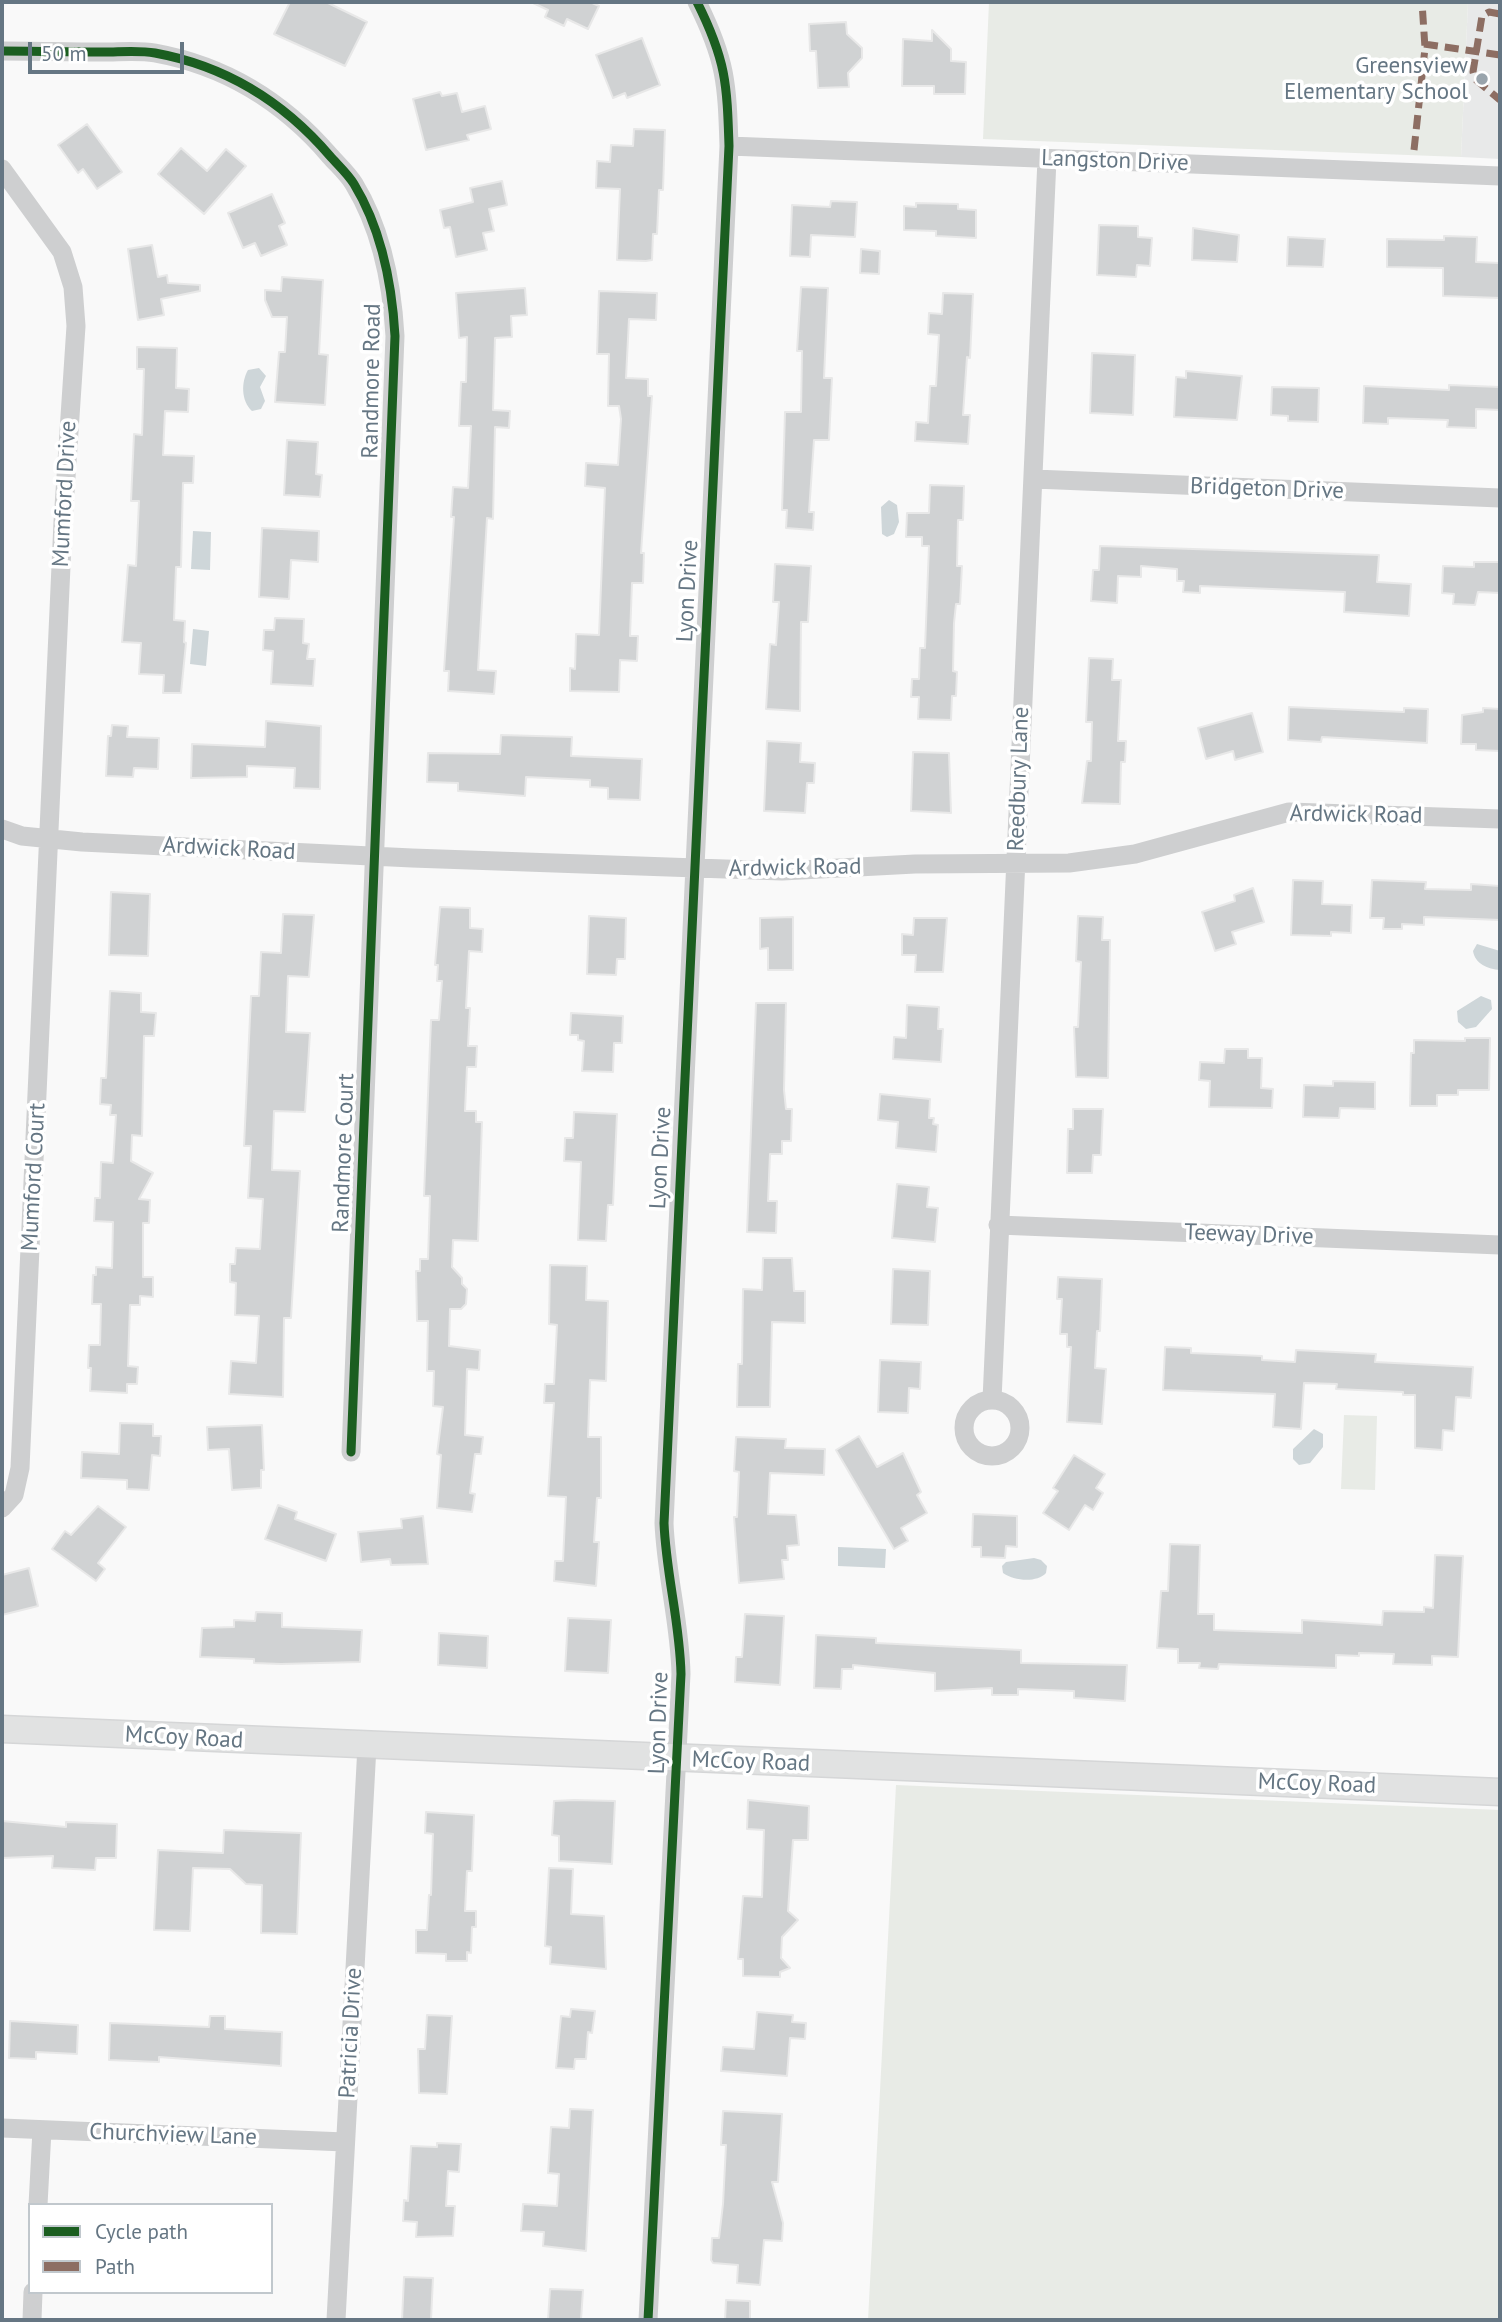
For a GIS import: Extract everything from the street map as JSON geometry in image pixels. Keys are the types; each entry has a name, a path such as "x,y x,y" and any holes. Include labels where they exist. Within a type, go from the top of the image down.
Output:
{"main road":[{"name":"McCoy Road","path":"2,1729 1500,1792"}],"street":[{"name":"Lyon Drive","path":"648,2320 677,1759 680,1640 664,1523 729,146 727,82 718,43 697,2"},
{"name":"Randmore Road","path":"2,51 152,52 229,75 280,106 321,146 354,184 373,225 393,292 395,336 374,856"},
{"name":"Langston Drive","path":"729,146 1500,176"},
{"name":"Reedbury Lane","path":"992,1400 1047,159"},
{"name":"Mumford Drive","path":"2,169 62,252 73,286 76,326 63,522 50,840"},
{"name":"Bridgeton Drive","path":"1034,480 1500,498"},
{"name":"Ardwick Road","path":"2,829 50,840 374,856 782,871 1069,863 1135,854 1289,812 1500,819"},
{"name":"Mumford Court","path":"2,1508 14,1495 20,1468 50,840"},
{"name":"Randmore Court","path":"351,1451 374,856"},
{"name":"Teeway Drive","path":"998,1225 1500,1245"},
{"name":"Patricia Drive","path":"336,2320 367,1746"},
{"name":"Churchview Lane","path":"2,2128 345,2142"},
{"path":"38,2203 42,2130"},
{"path":"32,2320 33,2294"}],"shaded area":[{"path":"989,2 1468,2 1461,157 983,139"},
{"name":"Greensview Elementary School","path":"1468,2 1500,2 1500,159 1461,157"},
{"path":"259,368 266,376 260,387 265,401 261,409 252,411 244,397 244,380 248,370"},
{"path":"889,500 897,505 899,522 894,534 887,537 882,534 881,507"},
{"path":"193,531 211,532 210,570 191,569"},
{"path":"193,629 209,631 206,666 190,664"},
{"path":"1477,944 1500,951 1500,970 1487,967 1476,959 1473,951"},
{"path":"1481,996 1491,1000 1492,1009 1476,1027 1466,1029 1458,1022 1457,1011"},
{"path":"1344,1415 1377,1416 1375,1490 1341,1489"},
{"path":"1314,1429 1323,1434 1323,1447 1310,1463 1299,1465 1293,1459 1293,1449"},
{"path":"838,1547 886,1549 885,1568 838,1566"},
{"path":"1034,1558 1047,1566 1046,1573 1042,1576 1025,1580 1003,1573 1002,1566 1006,1562"},
{"path":"896,1785 1500,1810 1500,2320 868,2320"}],"building":[{"path":"290,2 326,2 367,22 345,66 274,34"},
{"path":"531,2 590,2 599,6 588,29 567,19 564,26 545,17 548,10"},
{"path":"846,22 847,34 862,48 862,58 848,73 849,87 818,88 816,51 810,51 809,24"},
{"path":"932,30 951,49 951,61 966,62 965,94 934,94 934,86 902,86 903,39 932,41"},
{"path":"642,38 660,85 627,98 625,93 613,98 596,55"},
{"path":"440,92 442,96 457,93 462,112 485,106 491,129 467,135 469,140 426,150 413,99"},
{"path":"87,124 122,172 97,189 83,169 78,173 58,145"},
{"path":"634,129 665,130 663,190 659,190 657,234 653,234 652,260 646,261 617,260 620,189 596,188 597,161 610,162 611,145 633,146"},
{"path":"181,148 207,171 226,149 246,166 204,214 158,174"},
{"path":"502,181 507,205 489,209 494,231 483,233 487,250 456,257 450,227 444,228 440,210 473,202 470,188"},
{"path":"272,194 285,223 279,226 287,245 261,256 255,243 243,248 228,213"},
{"path":"831,201 857,202 855,237 811,235 810,257 790,256 792,205 830,207"},
{"path":"916,203 958,204 958,209 976,210 976,238 936,236 936,231 904,230 904,206 916,207"},
{"path":"1099,225 1138,226 1138,237 1152,238 1150,266 1137,265 1136,277 1097,275"},
{"path":"1193,228 1239,235 1237,262 1192,260"},
{"path":"1444,236 1477,237 1476,262 1500,263 1500,298 1443,296 1443,268 1387,267 1387,239 1444,240"},
{"path":"1288,237 1325,239 1323,267 1287,266"},
{"path":"152,245 158,277 167,275 168,283 200,285 200,291 161,299 164,315 138,320 128,249"},
{"path":"861,249 880,251 879,274 860,273"},
{"path":"282,277 323,280 319,354 328,355 325,405 275,402 279,352 285,352 287,317 272,317 265,300 265,290 281,291"},
{"path":"801,287 828,288 824,378 832,378 829,440 814,440 809,512 814,512 813,530 786,528 787,510 782,510 785,412 801,412 802,351 797,351"},
{"path":"525,288 527,315 511,316 512,337 495,338 493,410 510,411 509,428 495,427 493,519 487,518 478,670 496,671 494,694 448,691 449,671 444,671 454,517 451,517 453,487 468,488 471,426 459,426 461,382 466,382 467,337 459,338 456,293"},
{"path":"599,291 657,293 656,320 629,319 626,378 648,379 648,396 652,396 641,553 644,553 643,583 632,583 630,636 638,636 637,661 620,660 619,692 570,691 570,668 575,669 576,634 599,635 605,488 585,486 586,463 618,465 621,419 619,406 608,406 609,354 597,354"},
{"path":"943,293 973,294 970,358 967,357 963,415 970,415 968,444 915,441 916,422 928,423 930,386 936,386 939,335 928,334 929,313 942,314"},
{"path":"137,347 177,348 176,388 189,389 188,412 165,411 163,455 194,456 193,483 183,483 181,567 176,567 174,620 185,621 186,643 181,693 163,693 164,675 139,674 141,643 122,642 128,565 136,566 139,501 131,501 134,434 142,435 144,369 137,369"},
{"path":"1092,353 1135,355 1133,415 1090,413"},
{"path":"1186,371 1242,376 1237,420 1174,417 1176,377 1186,378"},
{"path":"1449,385 1500,387 1500,410 1476,409 1476,428 1447,427 1448,420 1388,418 1388,424 1363,423 1364,386 1449,390"},
{"path":"1272,387 1319,388 1318,422 1288,421 1288,416 1271,415"},
{"path":"287,440 318,442 316,474 322,475 320,497 284,495"},
{"path":"930,485 964,486 963,520 958,520 957,566 962,566 960,604 956,604 954,623 953,671 957,672 951,720 918,719 919,697 911,697 912,679 919,679 920,648 925,648 929,546 922,546 922,537 906,537 907,513 929,513"},
{"path":"262,528 319,531 318,562 291,560 289,599 259,597"},
{"path":"1100,546 1379,555 1377,582 1411,584 1409,616 1344,612 1345,592 1200,586 1200,593 1183,592 1184,581 1177,581 1177,569 1141,566 1141,577 1118,576 1117,603 1091,601 1093,570 1099,570"},
{"path":"1474,562 1500,562 1500,593 1478,592 1475,605 1453,604 1454,594 1442,593 1443,566 1474,567"},
{"path":"775,564 811,566 808,622 801,622 800,711 766,709 770,644 776,645 779,602 773,602"},
{"path":"275,618 304,619 303,643 309,644 307,659 315,659 313,686 271,684 273,651 263,650 264,630 274,630"},
{"path":"1089,658 1113,659 1112,680 1121,680 1118,741 1126,741 1125,762 1121,762 1120,804 1082,803 1087,761 1091,761 1092,722 1086,722"},
{"path":"1289,707 1404,712 1404,708 1428,709 1427,743 1322,737 1321,742 1288,740"},
{"path":"1483,708 1500,709 1500,751 1476,750 1476,744 1461,744 1462,715 1483,712"},
{"path":"1252,713 1263,752 1235,760 1233,751 1206,759 1198,728"},
{"path":"266,721 321,726 320,789 294,788 295,768 247,766 247,777 191,778 192,744 265,747"},
{"path":"112,725 128,726 127,737 159,738 158,769 134,768 133,777 106,776 108,736 111,736"},
{"path":"501,735 572,737 571,756 642,759 640,800 608,799 608,788 590,787 590,780 526,777 525,796 458,791 458,783 427,782 428,753 500,754"},
{"path":"767,741 801,743 800,762 815,763 814,783 807,783 805,813 764,811"},
{"path":"913,752 949,753 951,813 911,811"},
{"path":"1293,880 1323,881 1322,904 1352,905 1351,933 1331,932 1331,936 1291,935"},
{"path":"1372,880 1426,882 1425,889 1471,890 1471,884 1500,886 1500,920 1424,917 1424,925 1402,924 1402,929 1383,929 1384,918 1370,918"},
{"path":"1253,888 1264,922 1232,932 1236,944 1215,951 1202,912 1235,901 1234,895"},
{"path":"111,892 150,894 148,956 109,955"},
{"path":"440,907 470,908 470,928 483,929 482,952 469,951 466,1008 470,1008 468,1046 477,1046 476,1067 467,1067 465,1111 476,1111 476,1122 482,1122 478,1241 453,1240 452,1267 467,1289 466,1304 461,1309 450,1309 449,1346 480,1350 479,1370 467,1369 465,1435 483,1437 481,1454 475,1454 470,1493 475,1494 472,1512 437,1508 441,1455 437,1454 443,1407 433,1406 434,1371 427,1371 428,1321 417,1321 416,1271 420,1271 420,1259 428,1259 430,1196 424,1196 431,1020 439,1020 442,981 437,981 438,965 435,965"},
{"path":"283,914 314,915 309,977 288,976 286,1032 310,1033 305,1112 274,1111 272,1170 300,1171 291,1318 284,1318 283,1397 229,1394 231,1361 256,1363 259,1316 235,1315 236,1283 230,1282 230,1264 235,1264 236,1248 260,1249 263,1199 248,1198 251,1146 244,1146 251,996 259,996 261,952 281,953"},
{"path":"589,916 626,918 625,959 617,959 616,975 587,974"},
{"path":"1078,916 1103,917 1102,940 1110,940 1108,1078 1076,1077 1074,1027 1078,1027 1081,962 1076,961"},
{"path":"793,917 793,970 768,970 768,948 760,949 760,918"},
{"path":"914,918 947,918 943,972 915,972 916,955 902,955 902,934 913,935"},
{"path":"110,991 141,993 141,1012 156,1013 154,1036 144,1036 142,1136 132,1135 131,1161 153,1173 139,1199 150,1200 149,1223 143,1223 143,1277 153,1277 153,1297 140,1296 140,1305 130,1305 128,1366 138,1367 137,1384 127,1384 127,1393 90,1391 91,1368 88,1368 89,1345 100,1345 101,1304 92,1304 93,1275 96,1275 96,1267 112,1268 113,1222 94,1221 95,1198 100,1198 101,1162 113,1163 116,1115 110,1115 111,1105 100,1104 101,1078 106,1078"},
{"path":"756,1003 786,1003 784,1090 786,1109 792,1109 791,1141 782,1141 782,1154 770,1154 768,1201 777,1201 776,1233 747,1232"},
{"path":"907,1005 939,1007 938,1029 943,1029 941,1062 893,1059 894,1037 906,1038"},
{"path":"571,1013 623,1016 622,1043 614,1043 613,1072 582,1071 584,1041 578,1040 578,1035 570,1035"},
{"path":"1465,1038 1490,1038 1489,1090 1458,1090 1458,1095 1437,1095 1437,1106 1410,1106 1411,1053 1414,1053 1414,1040 1465,1041"},
{"path":"1225,1049 1248,1049 1248,1058 1262,1058 1261,1088 1273,1089 1272,1108 1209,1107 1210,1081 1199,1080 1200,1062 1224,1063"},
{"path":"1333,1081 1375,1082 1375,1109 1340,1108 1339,1118 1303,1117 1304,1085 1333,1086"},
{"path":"880,1094 930,1099 929,1118 934,1118 933,1124 938,1125 936,1152 896,1148 898,1122 878,1120"},
{"path":"1073,1109 1103,1109 1101,1155 1093,1155 1092,1173 1067,1173 1068,1129 1073,1129"},
{"path":"574,1112 617,1114 613,1205 608,1205 606,1241 578,1240 581,1162 564,1161 565,1138 573,1138"},
{"path":"897,1184 929,1187 927,1207 938,1208 935,1242 892,1238"},
{"path":"763,1258 792,1258 794,1291 805,1291 805,1323 772,1322 770,1407 737,1407 738,1364 742,1364 743,1289 762,1290"},
{"path":"550,1265 587,1266 586,1300 608,1301 606,1381 590,1380 588,1437 601,1437 601,1498 597,1498 594,1542 599,1542 596,1586 554,1581 555,1561 563,1561 566,1497 548,1496 554,1403 544,1403 545,1384 554,1384 557,1325 549,1324"},
{"path":"893,1269 930,1271 928,1325 891,1324"},
{"path":"1058,1277 1102,1279 1095,1368 1106,1369 1102,1424 1067,1422 1071,1347 1067,1347 1067,1334 1060,1334 1062,1299 1057,1299"},
{"path":"1165,1347 1191,1348 1191,1353 1262,1356 1262,1360 1295,1362 1296,1350 1376,1354 1375,1362 1473,1367 1471,1398 1456,1397 1454,1431 1443,1430 1442,1450 1415,1448 1415,1395 1403,1395 1403,1392 1336,1389 1337,1384 1304,1383 1301,1429 1273,1427 1275,1394 1163,1390"},
{"path":"880,1360 921,1362 920,1389 909,1388 908,1413 878,1412"},
{"path":"120,1423 153,1424 153,1436 161,1436 160,1456 152,1455 149,1490 127,1489 127,1480 81,1478 82,1452 119,1454"},
{"path":"262,1425 264,1470 261,1470 261,1488 232,1490 229,1449 208,1450 207,1427"},
{"path":"859,1436 877,1467 903,1453 921,1492 917,1495 927,1513 901,1528 908,1541 894,1549 836,1450"},
{"path":"736,1437 786,1439 785,1448 825,1449 824,1475 770,1473 768,1514 796,1515 799,1545 787,1546 788,1560 782,1560 784,1579 739,1583 734,1517 737,1517 739,1472 734,1471"},
{"path":"1074,1455 1105,1474 1096,1488 1103,1493 1093,1510 1085,1505 1069,1530 1043,1513 1058,1491 1053,1488"},
{"path":"278,1505 297,1512 295,1519 336,1534 326,1561 265,1539"},
{"path":"98,1506 126,1527 98,1563 105,1569 96,1581 52,1549 65,1531 71,1535"},
{"path":"973,1514 1017,1516 1017,1547 1006,1546 1005,1558 981,1557 981,1547 972,1547"},
{"path":"423,1516 428,1564 391,1565 390,1559 361,1562 358,1532 402,1528 401,1519"},
{"path":"1170,1544 1200,1545 1198,1614 1214,1614 1214,1630 1302,1633 1302,1620 1382,1625 1383,1611 1424,1612 1424,1607 1433,1608 1435,1555 1463,1556 1458,1657 1432,1656 1432,1665 1393,1664 1394,1654 1336,1655 1336,1668 1219,1664 1218,1669 1199,1668 1200,1663 1178,1663 1178,1649 1157,1648 1161,1591 1168,1591"},
{"path":"29,1568 38,1606 2,1615 2,1575"},
{"path":"256,1612 282,1613 282,1627 362,1630 360,1662 281,1664 254,1663 254,1659 200,1657 202,1628 234,1627 234,1620 255,1621"},
{"path":"745,1614 784,1616 780,1685 735,1682 736,1657 742,1657"},
{"path":"568,1618 611,1620 608,1673 565,1671"},
{"path":"439,1633 488,1636 487,1668 438,1665"},
{"path":"816,1635 876,1638 876,1643 1021,1650 1021,1663 1127,1665 1125,1701 1074,1698 1074,1691 1018,1689 1018,1695 992,1695 992,1688 935,1691 935,1673 853,1665 853,1669 842,1669 841,1689 814,1688"},
{"path":"748,1800 809,1806 808,1840 793,1840 788,1911 798,1920 782,1937 781,1958 790,1968 780,1972 780,1977 743,1976 743,1959 738,1959 743,1896 762,1897 764,1830 747,1829"},
{"path":"554,1801 615,1801 612,1864 559,1861 559,1836 552,1835"},
{"path":"426,1812 474,1815 472,1871 467,1871 465,1911 476,1911 476,1927 472,1927 471,1953 467,1952 467,1961 446,1961 446,1954 416,1953 416,1930 427,1930 431,1895 433,1834 425,1833"},
{"path":"2,1821 66,1827 66,1822 117,1824 116,1858 96,1858 95,1870 52,1868 53,1856 2,1858"},
{"path":"224,1830 301,1833 297,1934 261,1933 262,1885 246,1884 230,1869 193,1868 190,1931 154,1930 158,1850 223,1853"},
{"path":"549,1868 573,1869 571,1914 604,1916 606,1969 550,1964 551,1947 545,1946"},
{"path":"571,2009 595,2011 592,2033 588,2032 586,2059 575,2059 574,2069 556,2068 561,2016 570,2017"},
{"path":"757,2012 793,2015 792,2022 806,2023 805,2039 790,2038 787,2076 721,2071 723,2047 754,2049"},
{"path":"427,2015 452,2016 447,2094 419,2093 418,2049 425,2049"},
{"path":"210,2016 225,2016 225,2029 282,2032 281,2066 159,2057 159,2062 109,2060 110,2023 209,2027"},
{"path":"10,2021 78,2025 77,2054 36,2052 36,2059 9,2058"},
{"path":"570,2109 593,2110 586,2251 543,2246 544,2232 521,2231 523,2204 557,2206 559,2174 548,2173 551,2127 569,2128"},
{"path":"723,2111 782,2114 778,2182 772,2182 783,2223 782,2241 764,2240 760,2285 737,2283 738,2265 713,2263 711,2260 712,2238 719,2238 723,2204 726,2145 721,2145"},
{"path":"437,2143 461,2144 459,2172 448,2171 446,2206 455,2206 453,2236 416,2237 417,2222 403,2221 404,2200 408,2201 411,2146 437,2147"},
{"path":"404,2277 433,2278 431,2320 402,2320"},
{"path":"550,2289 583,2290 581,2320 548,2320"},
{"path":"726,2300 750,2301 750,2320 725,2320"}],"marked path":[{"path":"1414,150 1425,48 1422,2"},
{"path":"1500,14 1489,12 1482,16 1473,72 1475,79 1500,100"},
{"path":"1424,44 1500,55"}],"cycle path":[{"path":"648,2320 681,1674 664,1523 729,146 723,72 714,40 697,2"},
{"path":"2,51 155,53 206,67 252,89 312,136 349,177 372,220 384,257 395,336 351,1452"}],"place":[{"name":"Greensview Elementary School","path":"1482,79"}]}
